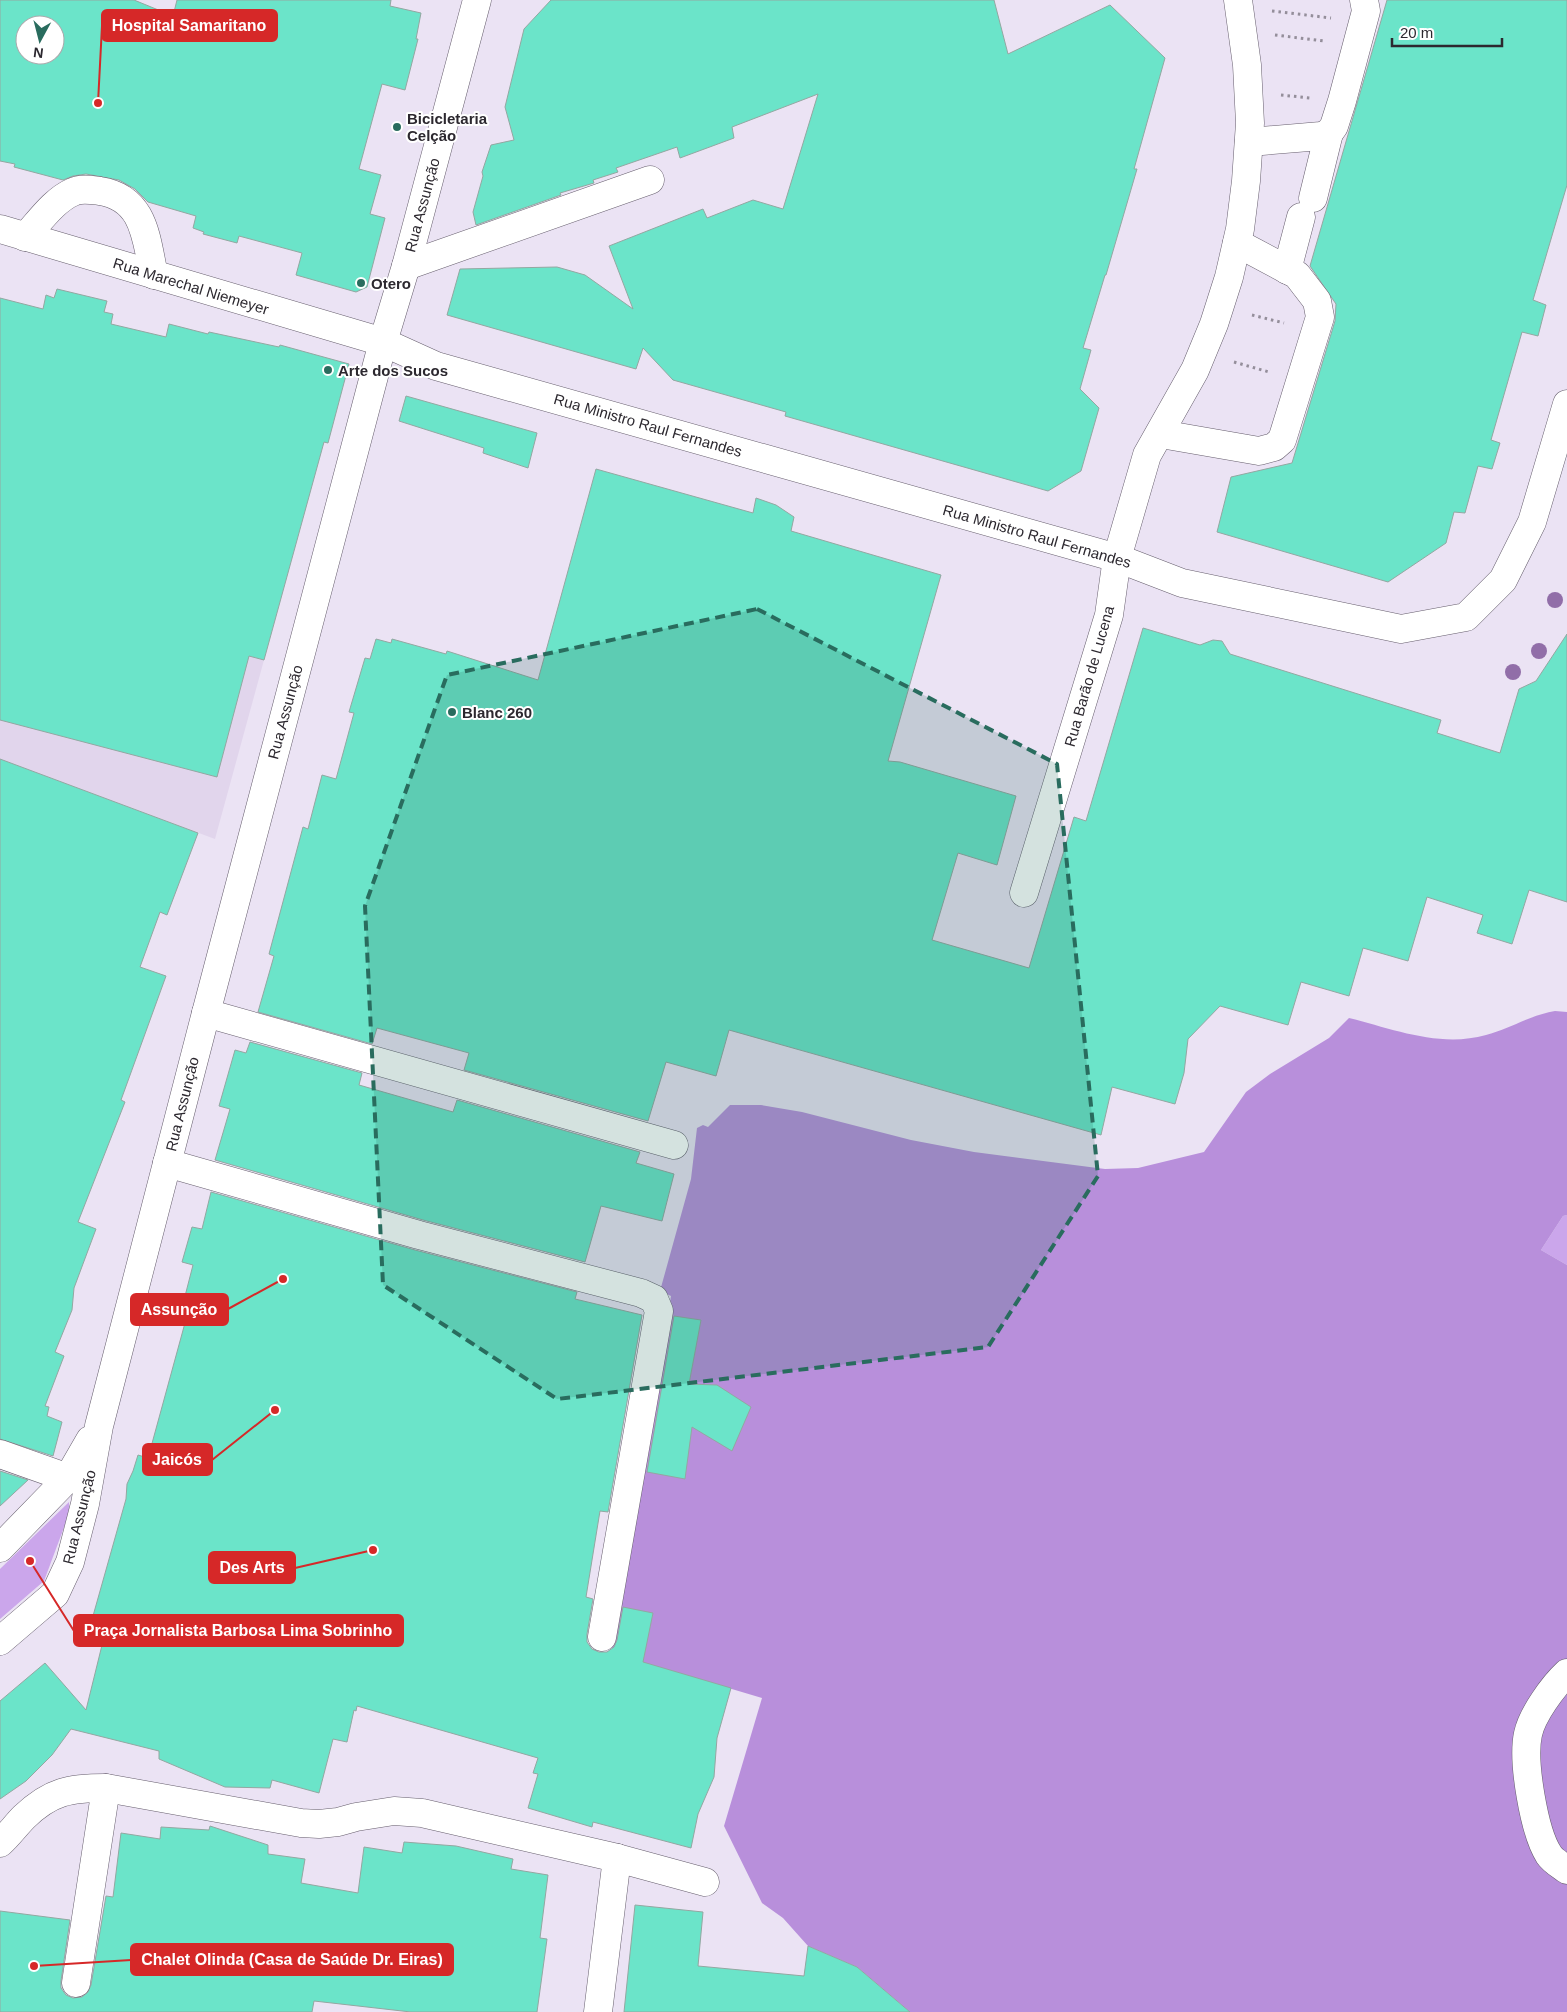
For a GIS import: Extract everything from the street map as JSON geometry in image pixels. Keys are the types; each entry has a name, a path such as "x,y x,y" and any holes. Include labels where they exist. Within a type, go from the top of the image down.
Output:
{"street":[{"name":"Rua Assunção","path":"10,1632 55,1594 70,1562 85,1504 99,1426 206,1013 383,342 406,266 477,0"},
{"path":"1287,270 1330,133 1342,101 1366,12 1364,0"},
{"name":"Rua Barão de Lucena","path":"1024,892 1109,615 1117,558 1147,455 1161,434 1195,370 1220,306 1229,277 1246,181 1249,142 1247,65 1240,13"},
{"path":"1249,142 1321,136 1330,133"},
{"path":"406,266 650,180"},
{"path":"13,233 74,191 92,190 108,192 123,199 136,211 144,230 154,275"},
{"name":"Rua Marechal Niemeyer","path":"13,233 383,342"},
{"path":"1161,434 1259,451 1274,448 1282,440 1320,317 1317,301 1296,275 1236,243"},
{"name":"Rua Ministro Raul Fernandes","path":"383,342 436,366 1117,558 1182,583 1401,629 1466,617 1503,580 1532,522 1567,404"},
{"path":"206,1013 674,1145"},
{"path":"167,1163 419,1235 642,1293 654,1299 659,1311 602,1637"},
{"name":"Rua Assunção","path":"3,1541 68,1478 99,1426"},
{"path":"0,1454 68,1478"},
{"path":"1567,1673 1559,1680 1542,1703 1528,1734 1527,1769 1535,1822 1550,1856 1567,1870"},
{"path":"0,1843 36,1806 53,1795 77,1788 106,1788 301,1823 338,1822 356,1817 394,1812 422,1813 617,1858 705,1882"},
{"path":"76,1983 106,1788"},
{"path":"598,2012 617,1858"}],"path":[{"path":"1240,13 1339,19"},
{"path":"1240,13 1326,42"},
{"path":"1220,306 1290,324"},
{"path":"1202,353 1278,375"}],"highlighted area":[{"path":"757,609 1057,764 1098,1176 988,1347 557,1399 383,1285 365,906 447,675"}],"shaded area":[{"path":"0,586 264,660 215,839 0,759"},
{"path":"1555,1011 1567,1012 1567,1215 1563,1216 1541,1250 1567,1265 1567,2012 910,2012 857,1967 808,1946 783,1918 762,1903 724,1826 762,1698 611,1653 671,1296 660,1291 691,1179 697,1128 703,1125 708,1127 730,1105 761,1105 802,1112 911,1140 974,1152 1105,1169 1138,1168 1204,1152 1246,1092 1270,1074 1329,1038 1349,1018 1417,1036 1451,1039 1486,1035"},
{"path":"1567,1215 1567,1265 1541,1250 1563,1216"},
{"path":"69,1502 69,1514 44,1581 0,1619 0,1569"}],"building":[{"path":"0,0 134,0 173,16 177,0 391,0 390,6 421,13 416,39 418,39 405,90 382,84 359,169 381,175 370,214 385,218 367,287 356,292 296,275 302,253 239,236 237,243 203,234 204,232 193,228 196,216 148,202 135,189 119,180 86,174 63,180 14,167 15,164 0,161"},
{"path":"551,0 994,0 1008,54 1110,5 1165,58 1134,169 1137,169 1083,348 1091,350 1080,389 1099,408 1081,471 1048,491 785,416 786,412 673,380 643,348 636,369 447,315 460,269 557,267 585,275 633,309 609,246 703,209 707,218 753,200 783,209 818,94 732,127 734,138 680,158 677,147 616,168 618,172 593,180 594,183 560,193 561,195 476,225 473,212 483,176 482,172 491,145 514,140 505,107 524,29"},
{"path":"1387,0 1567,0 1567,185 1533,300 1546,305 1538,336 1522,332 1491,440 1500,443 1492,469 1478,466 1465,513 1454,512 1446,543 1388,582 1217,532 1231,477 1292,463 1335,321 1336,304 1310,266"},
{"path":"57,289 107,301 104,312 113,314 111,324 166,337 169,324 208,334 209,332 279,347 280,345 349,364 328,443 324,442 264,660 249,656 217,777 0,720 0,298 43,309 46,295 54,298"},
{"path":"406,396 537,433 528,468 483,453 484,448 399,421"},
{"path":"596,469 753,513 756,498 776,505 794,517 791,531 941,575 888,761 900,762 1016,796 997,865 958,853 932,940 1029,968 1074,817 1086,821 1143,628 1200,645 1213,640 1222,641 1230,654 1441,720 1437,733 1500,753 1519,689 1536,681 1567,634 1567,902 1529,890 1512,944 1477,933 1483,915 1427,897 1408,961 1363,948 1349,996 1301,982 1288,1025 1220,1006 1188,1039 1184,1073 1175,1104 1112,1087 1101,1135 729,1030 716,1076 666,1062 648,1121 464,1070 469,1053 377,1028 372,1044 258,1012 274,956 269,954 303,827 308,829 322,775 336,779 354,713 349,712 365,658 370,659 376,639 391,643 392,639 446,654 447,651 538,680"},
{"path":"0,759 198,833 167,915 160,912 140,967 166,976 121,1100 125,1102 78,1222 96,1229 74,1288 72,1310 55,1352 64,1356 45,1406 49,1407 47,1416 62,1422 53,1456 0,1439"},
{"path":"250,1042 362,1073 359,1085 453,1112 457,1100 640,1152 636,1163 674,1174 662,1221 601,1206 585,1262 423,1220 215,1160 230,1109 219,1106 235,1050 246,1053"},
{"path":"211,1192 415,1250 577,1292 575,1299 642,1315 608,1512 600,1511 586,1597 593,1599 587,1642 592,1649 599,1652 607,1652 614,1647 623,1607 653,1613 643,1662 731,1688 717,1738 714,1777 698,1814 691,1848 593,1822 592,1827 528,1808 538,1774 533,1773 538,1758 357,1706 356,1711 354,1710 347,1742 333,1739 319,1793 272,1780 270,1788 225,1787 159,1759 159,1751 71,1729 52,1755 26,1781 0,1799 0,1701 45,1663 86,1710 104,1637 100,1635 103,1626 91,1623 126,1499 127,1484 138,1455 148,1458 191,1301 184,1300 193,1265 182,1262 192,1227 202,1229"},
{"path":"674,1316 701,1320 689,1384 717,1385 751,1407 732,1451 692,1427 685,1479 647,1472"},
{"path":"0,1471 28,1480 0,1506"},
{"path":"210,1826 268,1845 268,1854 305,1859 301,1883 358,1893 364,1847 402,1853 404,1842 456,1846 513,1859 511,1869 548,1875 540,1938 547,1939 537,2012 411,2012 314,2001 312,2012 0,2012 0,1911 70,1920 61,1988 66,1995 73,1998 82,1997 88,1992 91,1985 106,1896 113,1897 121,1833 160,1839 161,1827 209,1830"},
{"path":"635,1905 703,1912 698,1966 804,1976 808,1946 857,1967 910,2012 624,2012"}],"place":[{"name":"Hospital Samaritano","path":"98,103"},
{"name":"Bicicletaria Celção","path":"397,127"},
{"name":"Otero","path":"361,283"},
{"name":"Arte dos Sucos","path":"328,370"},
{"name":"Blanc 260","path":"452,712"},
{"name":"Assunção","path":"283,1279"},
{"name":"Jaicós","path":"275,1410"},
{"name":"Des Arts","path":"373,1550"},
{"name":"Praça Jornalista Barbosa Lima Sobrinho","path":"30,1561"},
{"name":"Chalet Olinda (Casa de Saúde Dr. Eiras)","path":"34,1966"}]}
